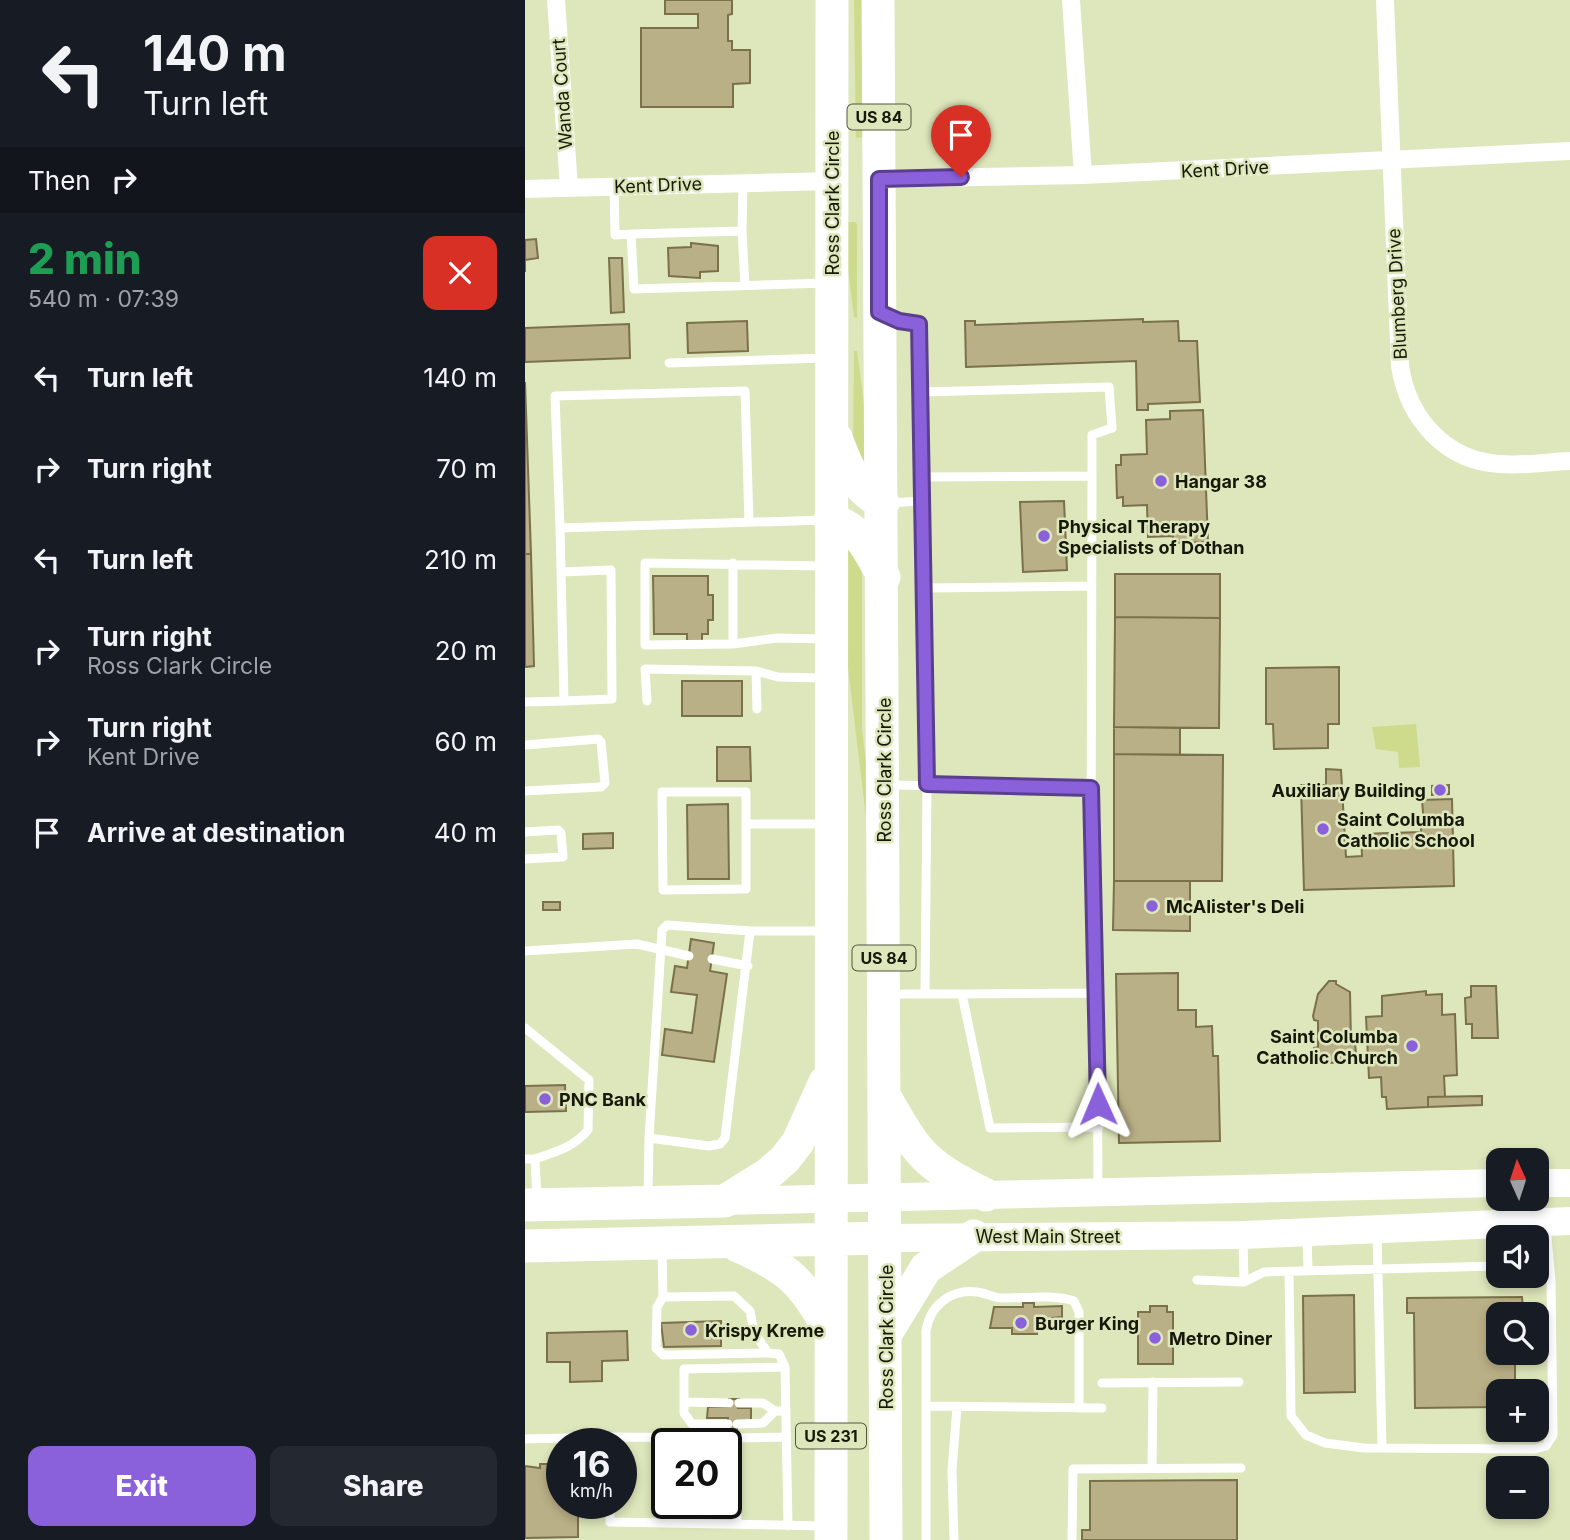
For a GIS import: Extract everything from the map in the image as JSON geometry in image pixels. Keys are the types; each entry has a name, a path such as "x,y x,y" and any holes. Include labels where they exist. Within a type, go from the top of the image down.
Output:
{"highway":[{"name":"Ross Clark Circle","path":"831,1533 829,1073 832,0"},
{"name":"Ross Clark Circle","path":"879,0 879,312 884,577 886,1540"},
{"path":"832,116 855,157 879,179"},
{"path":"833,181 858,207 879,235"},
{"path":"831,426 856,484 867,496 883,503"},
{"path":"830,520 847,524 855,532 884,577"},
{"name":"US 84","path":"725,1201 768,1174 785,1159 798,1142 829,1073"},
{"path":"885,1096 918,1153 938,1170 986,1195"},
{"path":"531,1205 725,1201"},
{"path":"886,1334 926,1268 974,1236"},
{"name":"West Main Street","path":"525,1246 885,1238"},
{"path":"728,1242 775,1262 799,1281 831,1332"}],"main road":[{"path":"725,1201 1486,1184"},
{"path":"1549,1184 1570,1184"},
{"name":"West Main Street","path":"885,1238 1307,1234 1558,1221"}],"street":[{"name":"Wanda Court","path":"556,0 569,188"},
{"path":"1071,0 1083,175"},
{"name":"Blumberg Drive","path":"1385,0 1400,366 1406,393 1418,418 1436,438 1472,459 1499,464 1570,461"},
{"name":"Kent Drive","path":"879,179 1083,175 1570,151"},
{"name":"Kent Drive","path":"525,189 833,181"}],"lane":[{"path":"743,183 745,286"},
{"path":"614,186 615,235 742,231"},
{"path":"631,234 634,289 832,283"},
{"path":"879,312 899,321 919,324 927,784 925,993"},
{"path":"669,363 832,358"},
{"path":"920,392 1109,387 1112,428 1092,435 1091,788 1093,962 1097,993 1098,1191"},
{"path":"564,701 555,396 745,391 749,522"},
{"path":"923,477 1092,476"},
{"path":"883,503 923,500"},
{"path":"560,528 830,520"},
{"path":"830,565 645,563 645,645 733,644 777,638 830,639"},
{"path":"733,563 733,644"},
{"path":"525,702 613,699 611,570 561,572"},
{"path":"924,587 1092,586"},
{"path":"647,702 645,669 756,671 778,677 830,678"},
{"path":"756,671 757,709"},
{"path":"525,745 598,738 601,742 605,783 601,787 525,791"},
{"path":"884,785 1091,788"},
{"path":"662,792 745,792 746,824 746,889 663,890 662,792"},
{"path":"746,824 830,824"},
{"path":"525,832 558,830 561,833 563,857 525,859"},
{"path":"648,1203 649,1138 662,930 667,925 750,931 830,931"},
{"path":"649,1138 709,1146 720,1144 725,1138 748,966 750,931"},
{"path":"525,951 637,944 661,947 689,956"},
{"path":"712,960 748,966"},
{"path":"884,995 1097,993"},
{"path":"962,994 990,1128 1099,1127"},
{"path":"525,1028 589,1080 588,1130 580,1139 561,1151 530,1159 531,1205"},
{"path":"1549,1261 1558,1221"},
{"path":"1377,1230 1382,1448"},
{"path":"1307,1234 1308,1271"},
{"path":"1243,1235 1244,1282"},
{"path":"662,1243 663,1297 657,1307 656,1348 663,1354 779,1354 785,1367 780,1411 786,1437 788,1525"},
{"path":"1197,1280 1244,1282 1264,1272 1486,1266"},
{"path":"1289,1272 1291,1416 1306,1435 1325,1443 1382,1448 1535,1449 1552,1441 1549,1271"},
{"path":"926,1540 926,1331 930,1315 940,1303 953,1295 978,1292 997,1298 1063,1297 1074,1301 1079,1312 1079,1408"},
{"path":"663,1297 734,1296 750,1311 754,1332 768,1353"},
{"path":"684,1428 684,1369 785,1367"},
{"path":"1152,1468 1153,1382"},
{"path":"1102,1383 1240,1382"},
{"path":"684,1407 763,1403 780,1411"},
{"path":"926,1406 1102,1408"},
{"path":"954,1540 952,1470 957,1406"},
{"path":"684,1407 692,1424 763,1423 780,1411"},
{"path":"742,1438 786,1437"},
{"path":"525,1439 546,1439"},
{"path":"1072,1540 1073,1469 1241,1468"},
{"path":"610,1519 610,1522 788,1525 831,1533"},
{"path":"737,1519 737,1524"}],"green space":[{"path":"854,0 865,0 864,137 856,138"},
{"path":"847,222 856,222 857,226 857,318 854,317 846,254"},
{"path":"854,351 857,351 866,419 868,472 853,452"},
{"path":"843,543 862,566 862,730 870,795 867,825 843,626"},
{"path":"1416,724 1420,767 1399,768 1398,752 1376,749 1372,727"}],"building":[{"path":"665,0 732,0 732,14 728,15 728,41 732,41 732,50 750,50 750,83 733,84 733,107 641,107 641,28 698,28 698,14 665,14"},
{"path":"536,239 538,258 525,260 525,240"},
{"path":"691,243 718,246 718,271 700,272 700,278 669,276 668,248 691,247"},
{"path":"609,258 622,258 624,312 611,313"},
{"path":"1143,319 1143,322 1178,321 1179,341 1197,341 1200,402 1148,404 1148,410 1137,410 1136,361 966,367 965,321 975,321 975,325"},
{"path":"747,321 748,351 688,353 687,323"},
{"path":"629,324 630,358 525,362 525,328"},
{"path":"525,382 531,554 525,554"},
{"name":"Hangar 38","path":"1203,410 1208,542 1173,543 1173,536 1148,537 1147,505 1123,506 1123,497 1117,498 1116,465 1121,465 1121,455 1147,454 1146,420 1170,419 1170,411"},
{"name":"Physical Therapy Specialists of Dothan","path":"1064,501 1067,570 1023,572 1020,502"},
{"path":"525,554 531,554 534,666 525,667"},
{"path":"1115,574 1220,574 1220,618 1115,617"},
{"path":"653,576 708,576 708,595 713,595 713,620 708,620 708,634 702,634 702,643 687,643 687,634 654,634"},
{"path":"1115,617 1220,618 1219,728 1114,727"},
{"path":"1339,667 1339,724 1328,724 1328,748 1274,749 1273,724 1266,724 1266,668"},
{"path":"682,681 742,681 742,716 682,716"},
{"path":"1114,727 1180,728 1180,755 1114,754"},
{"path":"717,747 750,747 751,781 717,781"},
{"path":"1114,754 1223,755 1222,881 1114,881"},
{"name":"Saint Columba Catholic School","path":"1326,769 1341,770 1346,857 1362,856 1361,834 1421,832 1421,826 1424,826 1422,800 1452,799 1454,886 1304,890 1301,785 1326,785"},
{"name":"Auxiliary Building","path":"1449,785 1449,794 1432,795 1432,786"},
{"path":"728,804 729,879 688,879 687,805"},
{"path":"613,833 613,848 583,849 583,834"},
{"name":"McAlister's Deli","path":"1114,881 1190,881 1190,931 1113,930"},
{"path":"543,902 560,902 560,910 543,910"},
{"path":"691,939 714,943 710,971 727,974 714,1062 662,1055 665,1029 692,1033 697,995 671,992 675,966 687,968"},
{"path":"1178,973 1178,1010 1196,1010 1196,1027 1212,1026 1213,1056 1218,1056 1220,1141 1119,1143 1116,974"},
{"path":"1329,981 1336,981 1336,984 1350,992 1351,1044 1355,1044 1356,1053 1351,1053 1352,1061 1319,1064 1319,1055 1314,1055 1314,1048 1318,1047 1318,1021 1314,1020 1313,1016 1318,994"},
{"path":"1471,986 1496,986 1498,1038 1472,1038 1472,1024 1466,1024 1465,998 1471,997"},
{"name":"Saint Columba Catholic Church","path":"1426,991 1426,995 1442,994 1442,1015 1455,1014 1457,1075 1444,1076 1445,1097 1428,1097 1428,1107 1387,1109 1386,1097 1382,1097 1381,1077 1369,1078 1366,1017 1382,1016 1382,996"},
{"name":"PNC Bank","path":"565,1085 566,1111 525,1112 525,1086"},
{"path":"1482,1096 1482,1105 1428,1107 1428,1097"},
{"path":"1354,1295 1355,1392 1304,1393 1303,1296"},
{"path":"1522,1297 1522,1302 1486,1302 1486,1365 1515,1365 1515,1379 1486,1379 1486,1407 1415,1408 1414,1313 1407,1313 1407,1298"},
{"name":"Burger King","path":"1023,1303 1034,1303 1034,1307 1062,1306 1062,1317 1052,1318 1052,1328 1037,1328 1037,1334 1012,1334 1012,1328 990,1328 994,1307 1023,1307"},
{"name":"Metro Diner","path":"1150,1306 1167,1306 1167,1312 1173,1312 1173,1364 1138,1364 1138,1312 1150,1312"},
{"name":"Krispy Kreme","path":"721,1321 721,1346 664,1347 661,1323"},
{"path":"627,1331 628,1360 602,1361 602,1381 570,1382 570,1362 547,1362 547,1333"},
{"path":"729,1399 739,1399 738,1408 751,1408 751,1421 737,1421 737,1428 728,1428 728,1418 707,1418 708,1407 729,1407"},
{"path":"540,1464 546,1464 546,1519 578,1519 578,1537 525,1538 525,1466 540,1468"},
{"path":"1237,1480 1237,1540 1082,1540 1082,1530 1090,1530 1090,1481"}],"place":[{"name":"Hangar 38","path":"1161,481"},
{"name":"Physical Therapy Specialists of Dothan","path":"1044,536"},
{"name":"Auxiliary Building","path":"1440,790"},
{"name":"Saint Columba Catholic School","path":"1323,829"},
{"name":"McAlister's Deli","path":"1152,906"},
{"name":"Saint Columba Catholic Church","path":"1412,1046"},
{"name":"PNC Bank","path":"545,1099"},
{"name":"Burger King","path":"1021,1323"},
{"name":"Krispy Kreme","path":"691,1330"},
{"name":"Metro Diner","path":"1155,1338"}],"route":[{"path":"961,177 879,179 879,312 899,321 919,324 927,784 1091,788 1098,1104"}]}
